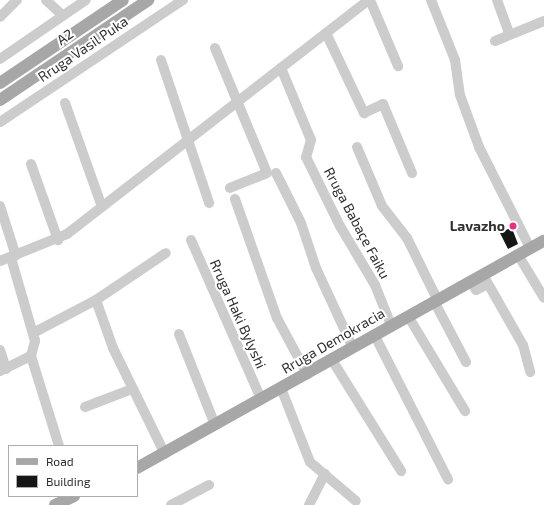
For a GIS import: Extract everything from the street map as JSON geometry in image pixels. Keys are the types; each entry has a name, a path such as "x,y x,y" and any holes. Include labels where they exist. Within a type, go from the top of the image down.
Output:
{"main road":[{"name":"A2","path":"0,83 123,0"},
{"name":"A2","path":"0,100 148,0"},
{"name":"Rruga Demokracia","path":"138,468 215,426 436,300 471,281 485,279 518,255 544,241"},
{"path":"55,505 72,497"}],"street":[{"path":"0,17 17,0"},
{"path":"0,59 86,0"},
{"name":"Rruga Vasil Puka","path":"0,122 183,0"},
{"path":"0,261 58,240 240,102 281,68 370,0 398,66"},
{"path":"431,0 455,60 460,95 476,140 530,248"},
{"path":"497,0 510,35"},
{"path":"48,1 63,16"},
{"path":"495,41 544,21"},
{"path":"326,33 364,113 383,104 412,173"},
{"path":"215,48 240,102 267,173 230,188"},
{"path":"161,60 209,202"},
{"name":"Rruga Babaçe Faiku","path":"281,68 311,140 306,157 340,226 375,285 391,325"},
{"path":"65,103 102,207"},
{"path":"357,147 382,206 404,233 466,362"},
{"path":"31,164 58,240"},
{"path":"276,173 301,224 316,268 353,348"},
{"path":"235,199 277,318 307,374"},
{"path":"0,206 35,332 31,356 59,445"},
{"name":"Rruga Haki Bylyshi","path":"191,240 261,399"},
{"path":"35,332 96,300 166,253"},
{"path":"518,255 544,298"},
{"path":"485,279 526,350 530,372"},
{"path":"96,300 132,389 165,454"},
{"path":"408,316 465,412"},
{"path":"179,334 215,426"},
{"path":"374,336 448,479"},
{"path":"0,350 3,370 31,356"},
{"path":"332,360 401,471"},
{"path":"281,388 310,462 356,501"},
{"path":"85,407 132,389"},
{"path":"309,505 325,474"},
{"path":"171,505 209,485"}],"building":[{"path":"510,223 518,244 508,249 500,233 510,228"}],"place":[{"name":"Lavazho","path":"513,226"}]}
